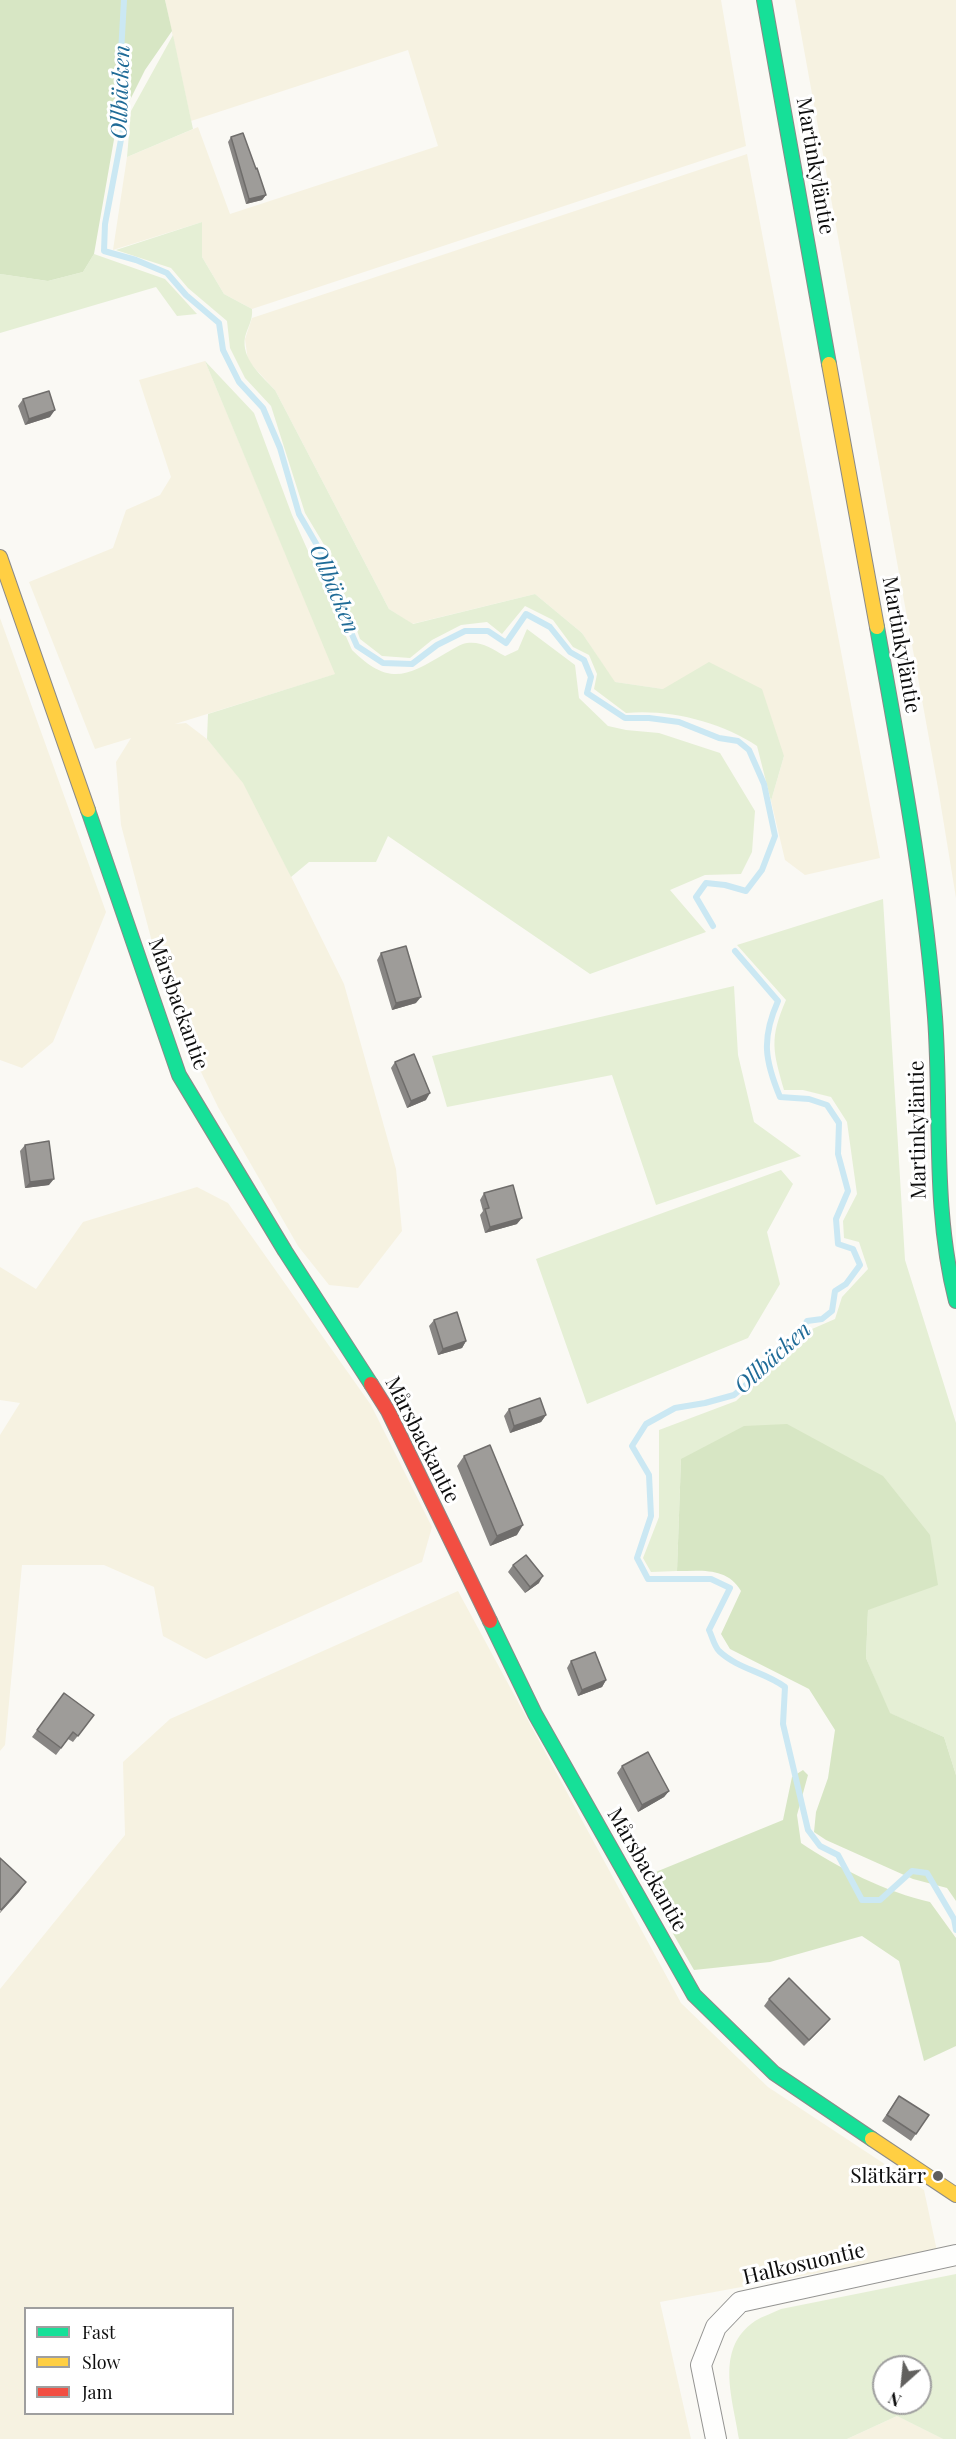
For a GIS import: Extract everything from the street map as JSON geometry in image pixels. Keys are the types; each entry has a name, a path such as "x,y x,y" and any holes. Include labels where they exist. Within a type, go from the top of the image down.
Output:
{"street":[{"name":"Martinkyläntie","path":"764,0 909,808 924,920 937,1047 936,1156 942,1231 956,1301"},
{"name":"Mårsbackantie","path":"0,557 179,1075 285,1251 388,1412 535,1714 694,1995 774,2073 956,2195"},
{"name":"Halkosuontie","path":"716,2439 701,2365 716,2327 740,2302 956,2255"}],"shaded area":[{"path":"165,0 721,0 746,146 252,309 224,294 202,257 202,222 113,250 127,157 198,127 230,214 438,146 408,50 191,121"},
{"path":"795,0 956,0 956,898 938,788"},
{"path":"747,154 880,858 805,875 785,860 771,801 784,756 663,689 614,682 582,633 535,594 412,624 389,609 275,390 248,361 245,339 252,318"},
{"path":"205,361 336,674 175,724 186,723 207,739 246,785 344,984 396,1169 402,1231 358,1288 329,1285 298,1246 218,1107 169,1006 121,825 116,762 131,738 95,749 29,582 113,548 126,510 160,495 171,477 139,380"},
{"path":"0,618 106,912 53,1042 22,1068 0,1060"},
{"path":"197,1187 228,1203 371,1405 432,1527 422,1562 206,1659 163,1636 154,1587 104,1565 22,1565 5,1745 0,1751 0,1435 20,1403 0,1400 0,1267 36,1289 83,1222"},
{"path":"458,1591 681,2003 768,2087 924,2190 937,2251 660,2302 691,2439 0,2439 0,1989 125,1835 123,1762 170,1719"},
{"path":"897,2416 943,2439 847,2439"}],"green space":[{"path":"0,0 165,0 172,31 145,70 116,128 94,254 83,272 48,281 0,274"},
{"path":"173,35 193,129 127,157 131,111"},
{"path":"202,222 202,257 224,294 252,309 245,337 249,359 275,390 389,609 413,624 535,594 582,633 615,682 663,689 709,662 762,689 784,756 771,801 757,746 728,730 695,719 660,713 626,713 594,689 597,674 589,655 573,647 553,620 525,606 502,634 487,622 461,625 432,640 410,658 382,656 360,639 329,553 305,513 271,406 245,378 230,348 227,321 188,288 171,268 116,250"},
{"path":"94,254 165,279 197,314 177,316 156,287 0,333 0,274 48,281 83,272"},
{"path":"205,361 254,413 292,515 352,650 365,661 387,673 398,674 420,668 459,646 472,643 487,646 505,656 518,650 527,629 575,665 579,698 608,726 659,733 720,753 755,811 752,852 741,874 705,875 670,890 706,932 590,974 388,836 376,862 309,862 291,877 243,783 207,739 208,714 335,674"},
{"path":"883,899 905,1260 956,1423 956,1775 944,1737 889,1713 866,1658 868,1610 681,1459 677,1571 651,1572 643,1558 659,1517 659,1430 736,1401 812,1329 835,1319 842,1297 868,1269 859,1242 844,1238 843,1221 857,1194 847,1122 831,1097 803,1090 784,1090 774,1045 777,1025 786,1000 737,945"},
{"path":"734,986 738,1055 754,1122 801,1156 656,1205 612,1075 447,1107 432,1056"},
{"path":"781,1170 793,1184 767,1232 780,1284 748,1338 587,1404 536,1259"},
{"path":"787,1424 883,1476 930,1535 938,1585 868,1610 866,1658 890,1713 944,1737 956,1775 956,1901 947,1888 913,1879 826,1840 814,1832 816,1812 828,1778 835,1730 809,1689 730,1649 721,1634 741,1591 735,1583 713,1572 677,1571 681,1459 744,1426"},
{"path":"803,1770 808,1775 797,1815 801,1843 863,1878 930,1902 956,1938 956,2046 924,2061 899,1961 862,1936 770,1962 694,1970 641,1878 783,1820 792,1777"},
{"path":"956,2274 956,2439 943,2439 897,2416 847,2439 739,2439 729,2375 730,2360 734,2345 742,2332 761,2318 781,2309"}],"building":[{"path":"243,133 266,195 249,199 231,137"},
{"path":"49,391 55,410 29,419 23,399"},
{"path":"406,946 421,997 396,1003 381,953"},
{"path":"414,1054 430,1093 411,1101 395,1062"},
{"path":"49,1141 54,1179 30,1182 25,1145"},
{"path":"513,1185 522,1218 490,1227 485,1209 489,1208 484,1193"},
{"path":"457,1312 466,1341 443,1349 434,1320"},
{"path":"540,1398 546,1415 514,1426 509,1409"},
{"path":"490,1445 523,1525 497,1536 464,1456"},
{"path":"526,1555 543,1576 530,1587 513,1565"},
{"path":"595,1652 606,1680 582,1690 571,1661"},
{"path":"64,1693 94,1715 78,1736 73,1732 61,1748 37,1730"},
{"path":"648,1752 669,1791 642,1805 622,1766"},
{"path":"0,1858 26,1882 1,1910 0,1909"},
{"path":"789,1978 830,2019 809,2040 769,1999"},
{"path":"899,2096 929,2115 916,2134 887,2115"}],"waterway":[{"name":"Ollbäcken","path":"124,0 120,71 123,129 105,224 104,251 136,260 167,273 186,295 219,323 223,350 239,382 263,408 280,448 299,514 325,559 343,614 357,646 383,663 412,664 437,645 465,631 488,631 506,643 526,614 550,627 570,652 584,660 591,677 587,693 625,718 679,722 719,738 738,741 749,750 764,784 775,836 762,870 746,891 706,883 696,897 713,926"},
{"name":"Ollbäcken","path":"735,951 778,1001 769,1027 767,1050 771,1072 780,1097 809,1099 827,1105 839,1123 838,1154 848,1191 836,1219 838,1244 853,1249 860,1265 846,1284 835,1291 832,1311 822,1319 807,1321 796,1339 779,1350 761,1372 734,1395 675,1408 646,1424 632,1446 649,1475 651,1516 637,1558 648,1579 711,1579 730,1588 709,1630 714,1644 726,1657 785,1687 783,1724 808,1830 820,1846 838,1855 862,1900 880,1900 912,1871 927,1873 954,1919 956,1930"}],"traffic: fast":[{"path":"764,0 829,364"},
{"path":"877,627 911,821 931,968 937,1053 941,1195 948,1266 956,1301"},
{"path":"88,810 179,1075 285,1251 371,1384"},
{"path":"490,1621 535,1714 694,1995 774,2073 872,2139"}],"traffic: slow":[{"path":"829,364 877,627"},
{"path":"0,557 88,810"},
{"path":"872,2139 956,2195"}],"traffic: jam":[{"path":"371,1384 388,1411 490,1621"}],"place":[{"name":"Slätkärr","path":"938,2176"}]}
